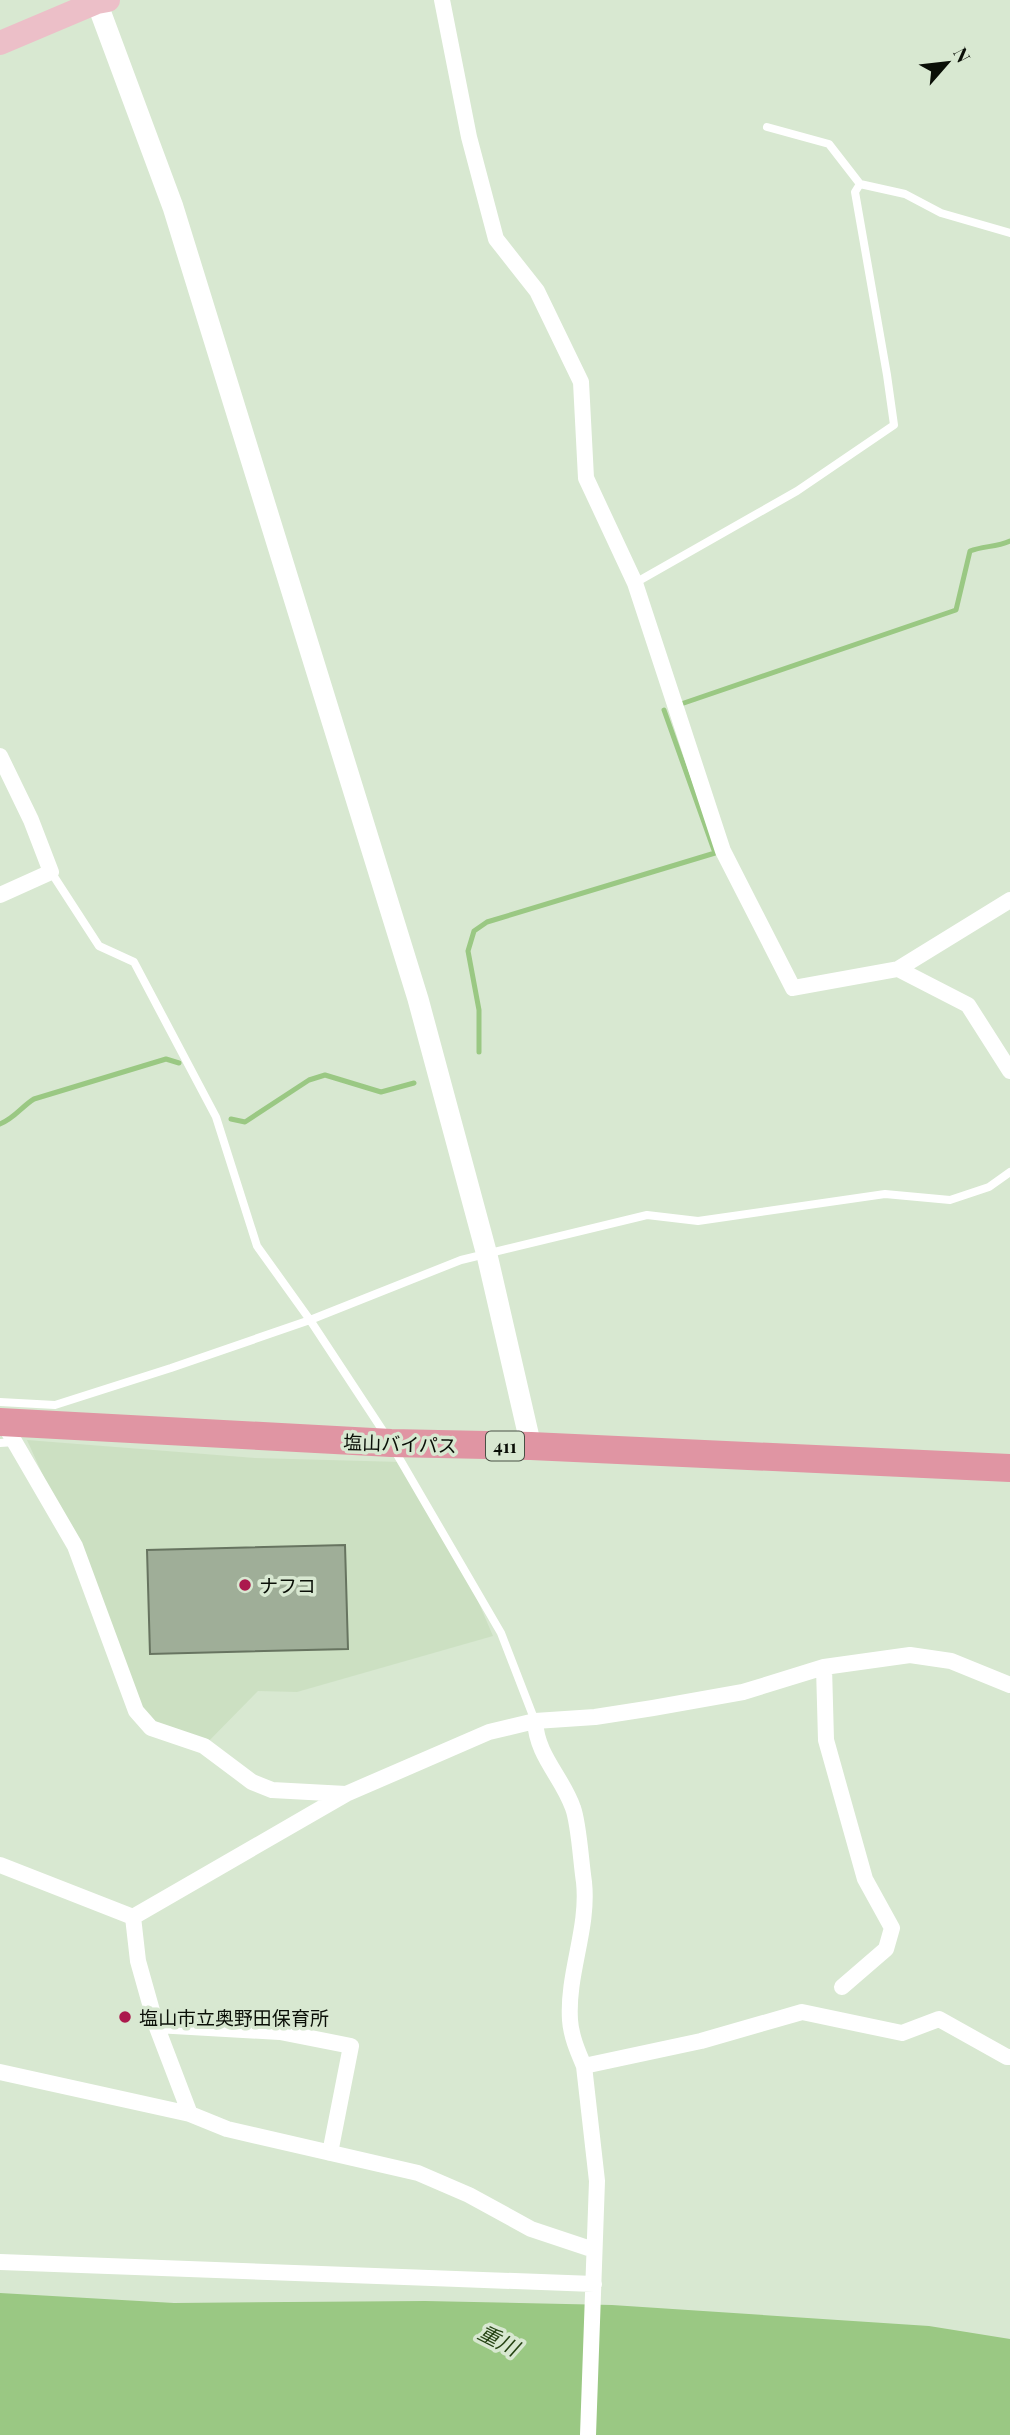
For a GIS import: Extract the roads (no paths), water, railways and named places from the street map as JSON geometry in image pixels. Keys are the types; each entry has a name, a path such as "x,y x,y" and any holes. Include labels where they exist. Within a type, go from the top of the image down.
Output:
{"highway":[{"name":"塩山バイパス","path":"3,1425 1010,1468"}],"main road":[{"path":"0,43 100,1"}],"street":[{"path":"442,0 469,137 496,239 537,291 581,382 586,478 635,583 723,851 793,988 898,969 1010,900"},
{"path":"100,1 173,207 418,999 487,1255 531,1446"},
{"path":"0,756 31,820 51,872 0,895"},
{"path":"898,969 968,1005 1010,1071"},
{"path":"3,1425 75,1546 136,1711 151,1728 204,1746 252,1782 272,1790 346,1794"},
{"path":"133,1917 346,1794 489,1732 535,1721 595,1717 743,1692 824,1667 910,1655 951,1661 1010,1685"},
{"path":"824,1667 826,1740 865,1879 892,1928 886,1949 842,1987"},
{"path":"535,1721 536,1740 573,1809 584,1885 584,1914 573,1978 570,2021 584,2066 597,2181 588,2435"},
{"path":"0,1865 133,1917"},
{"path":"133,1917 138,1961 156,2025 190,2114"},
{"path":"584,2066 701,2041 802,2012 902,2033 939,2019 1010,2057"},
{"path":"156,2025 281,2032 351,2046 330,2153"},
{"path":"0,2072 190,2114 227,2129 418,2173 469,2195 530,2229 594,2250"},
{"path":"0,2262 594,2284"}],"lane":[{"path":"767,127 830,144 860,184 905,194 941,213 1010,233"},
{"path":"635,583 797,491 894,425 855,192 860,184"},
{"path":"51,872 99,946 134,962 216,1117 257,1246 310,1320 391,1443 501,1633 535,1721"},
{"path":"3,1425 310,1320 461,1260 647,1215 698,1222 885,1194 950,1200 989,1187 1010,1172"}],"water":[{"name":"重川","path":"0,2293 174,2303 425,2301 612,2305 929,2326 1010,2339 1010,2435 0,2435"}],"waterway":[{"path":"681,704 956,610 970,551 1010,541"},
{"path":"479,1052 479,1010 468,951 474,931 487,922 715,853 664,710"},
{"path":"0,1124 34,1099 166,1059 179,1063"},
{"path":"231,1119 245,1122 309,1080 325,1075 381,1092 414,1083"}],"place":[{"name":"ナフコ","path":"245,1585"},
{"name":"塩山市立奥野田保育所","path":"125,2017"}]}
